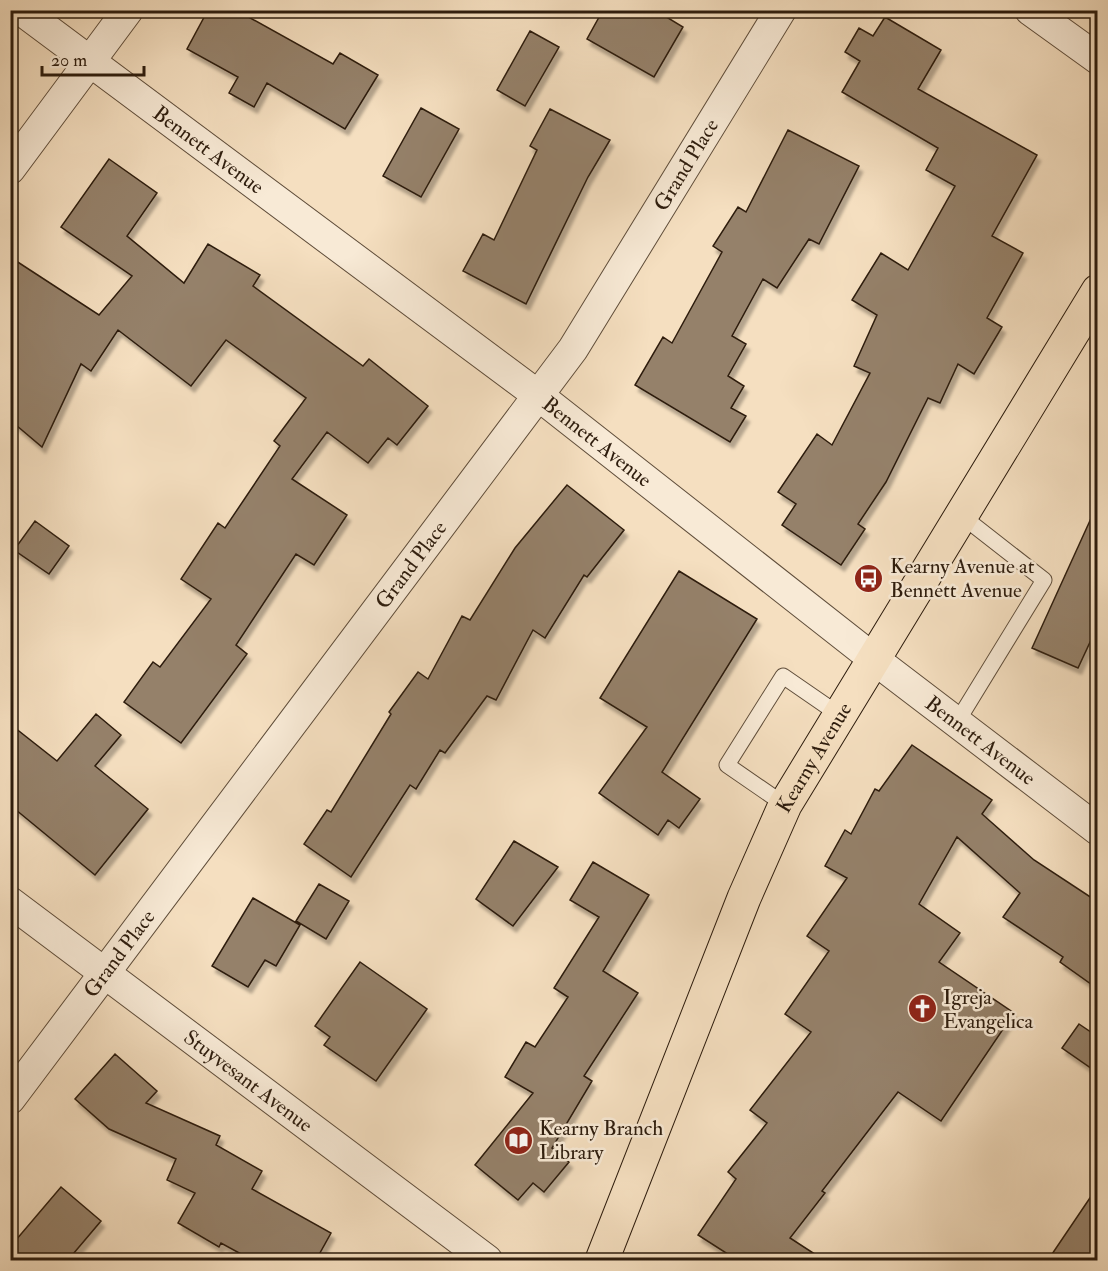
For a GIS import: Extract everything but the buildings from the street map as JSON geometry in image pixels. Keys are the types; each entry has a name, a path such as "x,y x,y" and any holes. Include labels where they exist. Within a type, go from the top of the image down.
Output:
{"main road":[{"name":"Kearny Avenue","path":"602,1260 744,897 785,806 1098,291"}],"street":[{"name":"Bennett Avenue","path":"21,10 89,63 539,396 875,660 1098,830"},
{"path":"10,169 128,10"},
{"name":"Grand Place","path":"10,1099 573,349 781,10"},
{"path":"1030,10 1098,59"},
{"name":"Stuyvesant Avenue","path":"10,902 487,1260"}],"lane":[{"path":"957,722 1044,580 962,516"},
{"path":"785,806 727,765 783,676 841,716"}],"place":[{"name":"Kearny Avenue at Bennett Avenue","path":"869,578"},
{"name":"Igreja Evangelica","path":"922,1009"},
{"name":"Kearny Branch Library","path":"518,1140"}]}
